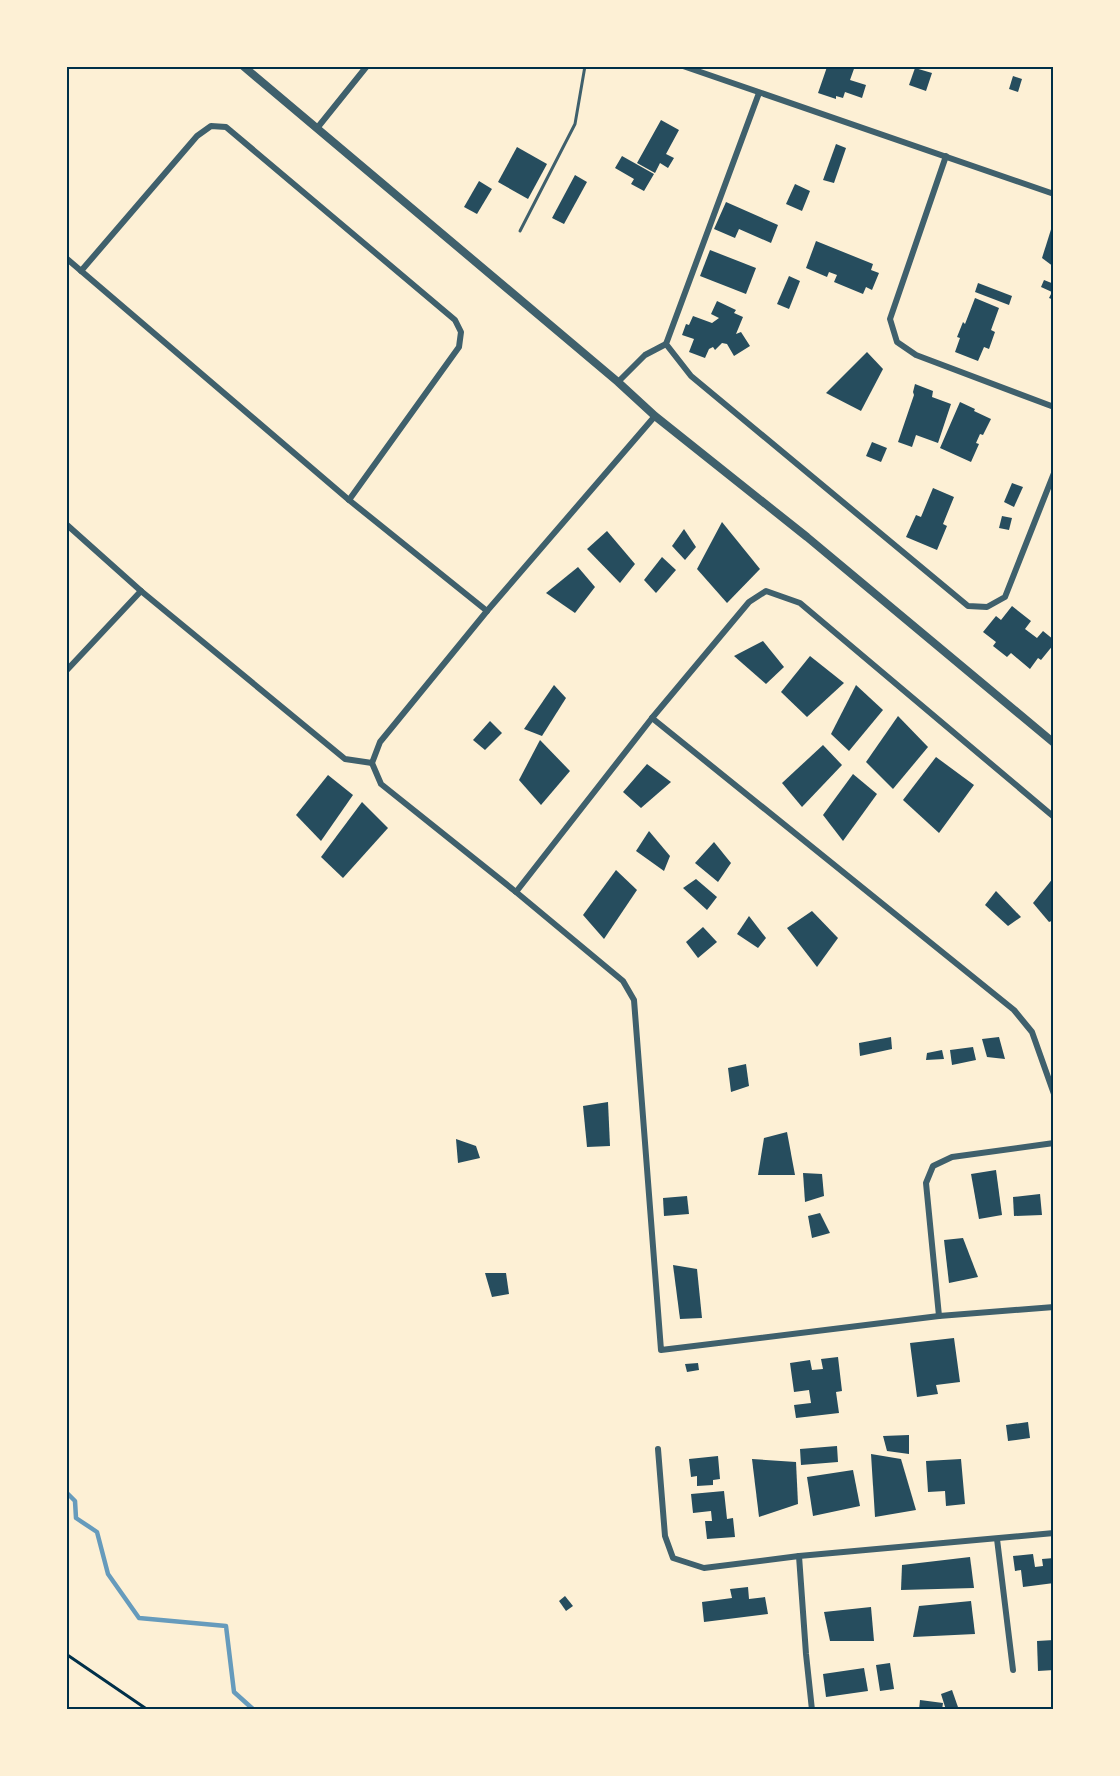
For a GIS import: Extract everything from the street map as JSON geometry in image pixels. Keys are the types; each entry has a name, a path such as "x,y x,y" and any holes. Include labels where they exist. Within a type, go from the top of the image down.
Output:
{"street":[{"path":"243,66 318,127 655,416 807,537 1054,743"},
{"path":"318,127 367,66"},
{"path":"683,66 1054,194"},
{"path":"618,382 645,355 666,344 759,93"},
{"path":"81,271 197,136 211,126 226,127 455,320 461,332 459,347 349,500"},
{"path":"946,156 891,319 897,342 916,356 1054,407"},
{"path":"66,258 349,500 487,611"},
{"path":"666,344 691,376 968,606 987,607 1005,597 1054,473"},
{"path":"655,416 487,611 380,741 372,763 381,784 623,981 634,1000 661,1350 939,1316 1054,1307"},
{"path":"66,524 141,591 345,759 372,763"},
{"path":"66,671 141,591"},
{"path":"516,892 652,718 749,602 766,591 800,603 1054,817"},
{"path":"652,718 1014,1011 1032,1032 1054,1094"},
{"path":"939,1316 926,1183 933,1167 952,1157 1054,1143"},
{"path":"658,1449 665,1536 673,1558 704,1568 799,1556 1054,1533"},
{"path":"997,1539 1013,1670"},
{"path":"799,1556 812,1710"}],"lane":[{"path":"520,231 575,124 585,66"}],"path":[{"path":"66,1653 148,1710"}],"building":[{"path":"855,66 850,80 866,85 862,98 845,92 843,98 836,96 836,99 818,93 827,67"},
{"path":"915,68 932,73 926,91 909,85"},
{"path":"1013,76 1022,79 1018,92 1009,89"},
{"path":"661,120 679,130 666,154 674,158 668,168 660,163 655,173 637,163"},
{"path":"836,144 846,148 834,183 823,180"},
{"path":"517,147 547,164 528,199 498,182"},
{"path":"622,156 654,174 644,191 631,184 634,179 615,168"},
{"path":"575,175 587,182 564,224 552,218"},
{"path":"479,181 492,189 477,214 464,207"},
{"path":"795,184 810,191 802,211 786,204"},
{"path":"726,202 778,225 771,243 739,229 735,238 714,229"},
{"path":"1054,220 1054,267 1042,258"},
{"path":"816,241 873,264 871,270 879,273 872,290 866,287 863,294 834,282 837,275 829,272 827,277 806,268"},
{"path":"710,250 756,268 746,294 700,276"},
{"path":"789,276 800,281 789,309 777,304"},
{"path":"1044,280 1054,284 1054,300 1049,298 1052,292 1041,287"},
{"path":"978,283 1012,296 1009,305 975,292"},
{"path":"975,298 999,308 991,330 995,332 989,349 984,347 978,361 955,352 960,338 957,337 963,322 965,324"},
{"path":"717,301 736,310 734,313 743,317 736,334 741,332 750,346 734,356 727,344 722,343 715,350 713,347 709,349 705,358 689,352 694,339 682,335 686,324 689,325 693,316 712,323 719,318 711,314"},
{"path":"867,352 883,369 861,411 826,393"},
{"path":"915,384 933,391 932,397 951,404 938,443 916,435 912,447 898,442 914,395"},
{"path":"960,402 991,419 983,435 980,434 976,443 979,444 971,462 940,448"},
{"path":"872,442 887,448 881,462 866,456"},
{"path":"1012,483 1023,487 1014,507 1004,502"},
{"path":"933,488 954,497 943,524 947,526 937,550 906,537 916,515 921,517"},
{"path":"1002,516 1012,518 1009,530 999,528"},
{"path":"722,522 760,569 727,603 697,569"},
{"path":"684,529 696,547 685,560 672,546"},
{"path":"607,531 635,564 620,583 587,549"},
{"path":"662,557 676,570 656,593 644,580"},
{"path":"578,567 595,587 575,613 546,593"},
{"path":"1012,606 1031,621 1025,629 1037,638 1043,631 1054,640 1054,644 1041,660 1038,658 1030,669 1011,653 1007,657 993,646 996,642 983,632 996,616 1001,620"},
{"path":"763,641 784,667 766,684 734,656"},
{"path":"810,656 844,683 807,717 781,692"},
{"path":"554,685 566,698 542,736 524,729"},
{"path":"856,685 883,710 849,751 831,734"},
{"path":"898,716 928,747 893,789 866,762"},
{"path":"490,721 502,733 485,750 473,740"},
{"path":"540,740 570,771 541,805 519,780"},
{"path":"823,745 842,765 802,807 782,783"},
{"path":"936,757 974,785 939,833 903,800"},
{"path":"647,764 671,782 641,808 623,792"},
{"path":"853,774 877,794 843,841 823,815"},
{"path":"328,775 353,795 321,841 296,815"},
{"path":"362,802 388,828 343,878 321,857"},
{"path":"649,831 670,856 664,871 636,851"},
{"path":"714,842 731,863 718,882 695,863"},
{"path":"616,870 637,890 604,939 583,915"},
{"path":"1054,877 1054,920 1049,922 1033,903"},
{"path":"696,879 717,897 707,910 683,888"},
{"path":"996,891 1021,917 1008,926 985,905"},
{"path":"812,911 838,938 817,967 787,928"},
{"path":"749,916 766,938 758,948 737,934"},
{"path":"703,927 717,942 698,958 686,942"},
{"path":"891,1037 892,1049 860,1056 859,1043"},
{"path":"999,1037 1005,1059 987,1057 982,1039"},
{"path":"973,1047 976,1060 952,1065 950,1050"},
{"path":"942,1050 944,1059 926,1060 927,1053"},
{"path":"746,1064 749,1086 731,1092 728,1068"},
{"path":"608,1102 610,1146 587,1147 583,1106"},
{"path":"787,1132 795,1175 758,1175 764,1138"},
{"path":"456,1139 476,1146 480,1158 458,1163"},
{"path":"996,1170 1002,1215 979,1219 971,1174"},
{"path":"803,1173 822,1174 824,1196 805,1202"},
{"path":"1040,1194 1042,1215 1014,1216 1013,1197"},
{"path":"687,1196 689,1214 664,1216 663,1198"},
{"path":"820,1213 830,1233 812,1238 808,1216"},
{"path":"963,1238 978,1277 949,1283 944,1240"},
{"path":"673,1265 697,1269 702,1318 680,1319"},
{"path":"485,1273 506,1273 509,1294 492,1297"},
{"path":"954,1338 960,1382 936,1385 938,1394 917,1397 910,1343"},
{"path":"838,1357 842,1391 836,1392 839,1413 796,1418 794,1405 811,1403 809,1390 794,1392 790,1363 810,1360 812,1370 823,1369 821,1359"},
{"path":"698,1363 699,1370 687,1372 685,1364"},
{"path":"1028,1422 1030,1438 1008,1441 1006,1425"},
{"path":"909,1435 909,1454 887,1451 883,1436"},
{"path":"837,1446 838,1462 801,1465 800,1449"},
{"path":"871,1454 901,1459 916,1510 875,1517"},
{"path":"718,1456 720,1479 713,1480 713,1485 697,1486 697,1476 691,1477 689,1459"},
{"path":"752,1459 796,1462 798,1504 759,1517"},
{"path":"961,1459 965,1504 946,1506 945,1491 928,1492 926,1461"},
{"path":"853,1470 860,1506 813,1516 807,1477"},
{"path":"724,1491 727,1519 733,1518 735,1537 707,1539 705,1521 712,1521 711,1511 693,1513 691,1494"},
{"path":"1033,1554 1035,1567 1043,1566 1042,1559 1054,1558 1054,1583 1023,1587 1021,1570 1015,1571 1013,1556"},
{"path":"970,1557 974,1588 901,1590 902,1565"},
{"path":"748,1587 749,1599 765,1597 768,1614 704,1622 702,1602 732,1598 730,1589"},
{"path":"565,1596 573,1606 566,1611 559,1601"},
{"path":"971,1601 975,1634 913,1637 919,1606"},
{"path":"871,1607 874,1641 830,1641 824,1612"},
{"path":"1054,1640 1054,1670 1038,1671 1037,1641"},
{"path":"890,1663 894,1689 880,1691 876,1665"},
{"path":"864,1668 868,1691 826,1697 823,1674"},
{"path":"952,1690 959,1710 946,1710 941,1694"},
{"path":"920,1700 943,1703 942,1710 919,1710"}],"waterway":[{"path":"66,1419 66,1426"},
{"path":"66,1492 75,1501 76,1518 97,1532 108,1574 139,1618 226,1626 234,1692 254,1710"}]}
